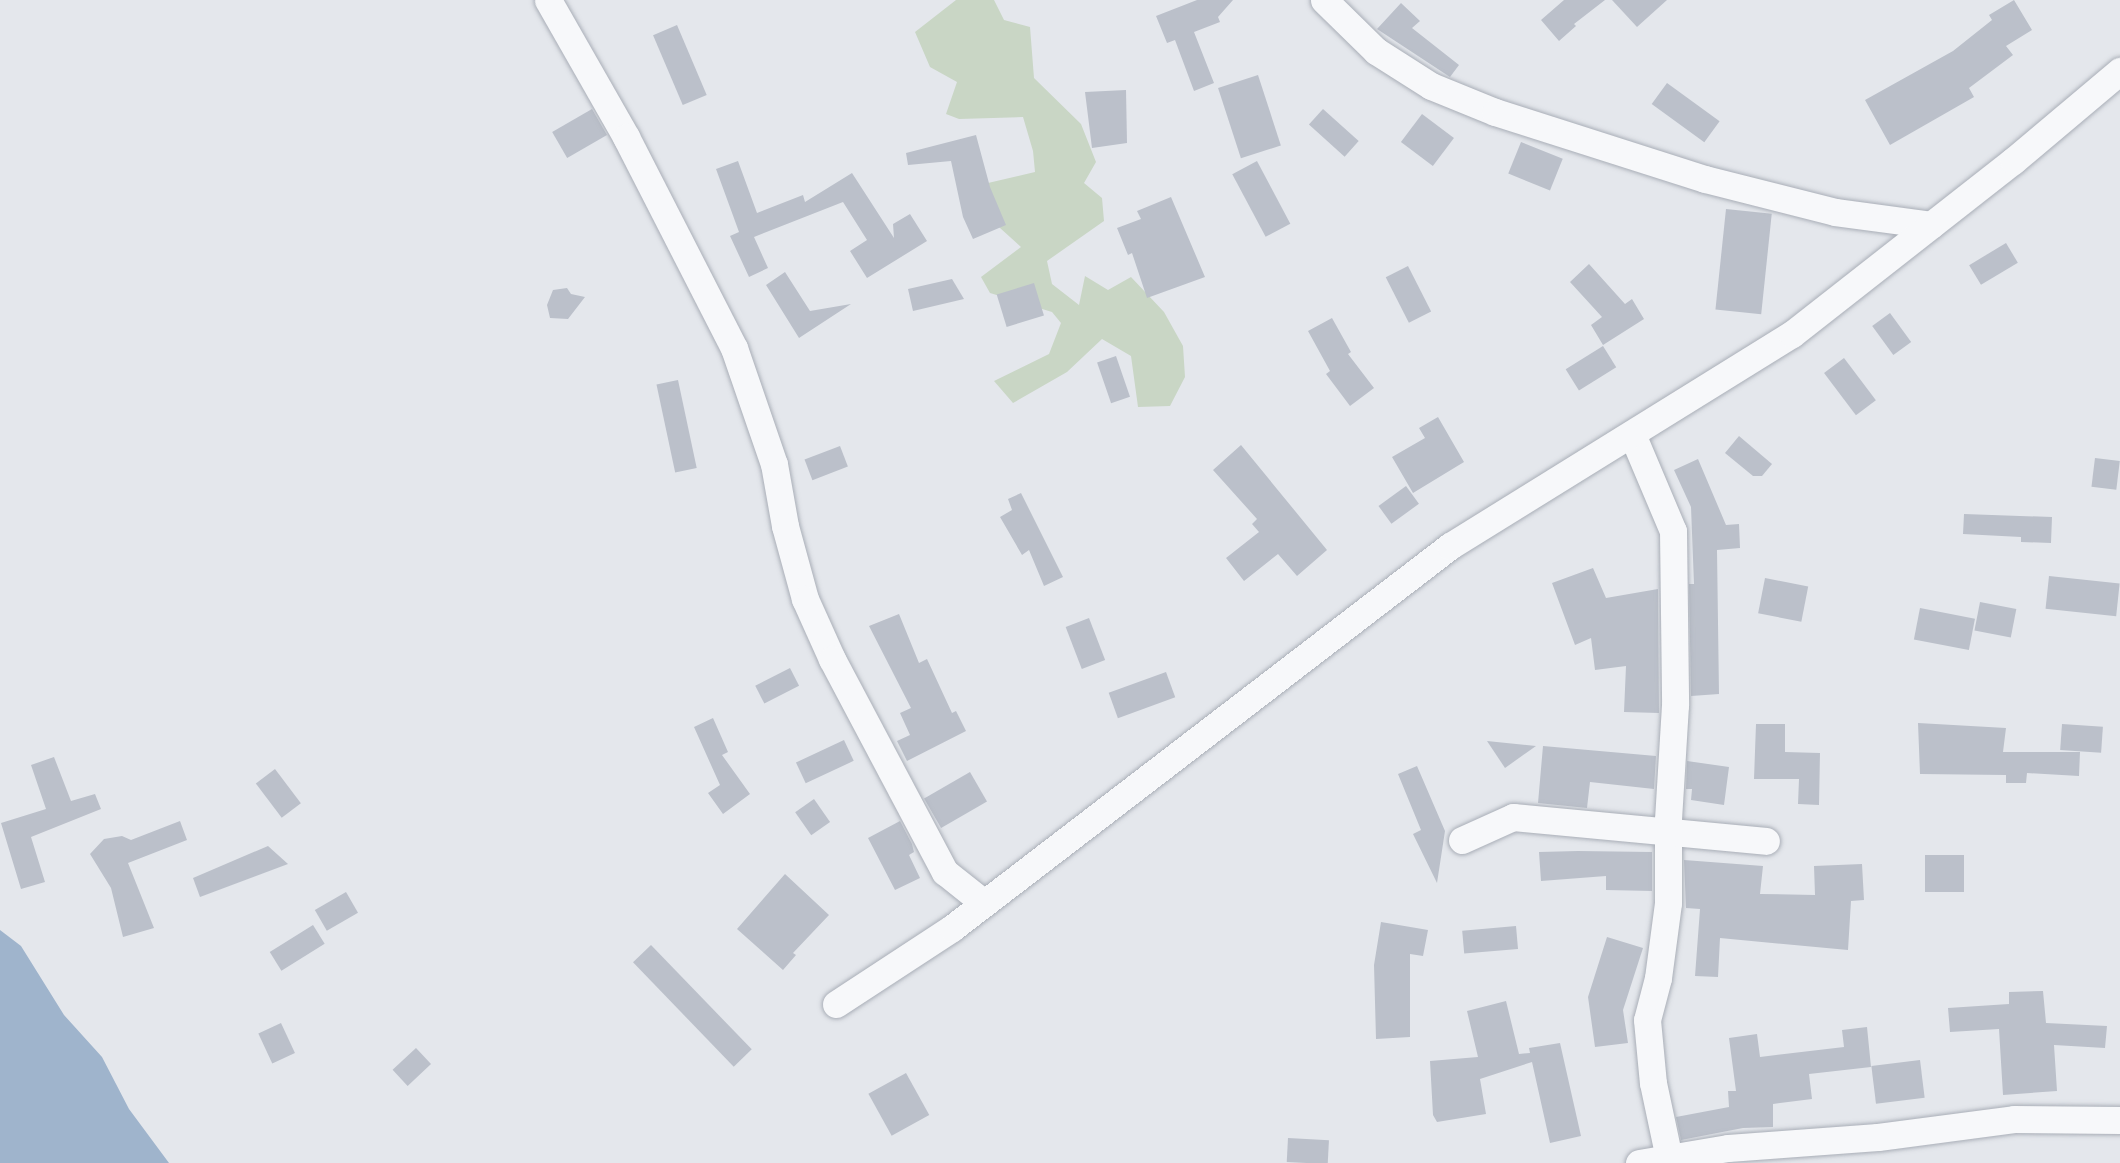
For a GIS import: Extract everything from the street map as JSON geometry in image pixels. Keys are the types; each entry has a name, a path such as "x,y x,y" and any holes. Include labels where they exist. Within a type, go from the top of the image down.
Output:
{"street":[{"path":"548,0 626,137 734,348 774,464 785,526 805,599 832,659 945,872 984,903"},
{"path":"1324,0 1376,51 1431,86 1495,112 1671,169 1813,207 1931,225"},
{"path":"836,1004 984,903 1450,546 1792,334 1931,225 2120,71"},
{"path":"1632,434 1673,531 1675,705 1668,834 1668,903 1658,978 1647,1020 1653,1083 1669,1160"},
{"path":"1462,840 1513,817 1668,834 1766,841"},
{"path":"1639,1163 1885,1136 2014,1119 2120,1120"}],"green space":[{"path":"956,0 994,0 1004,20 1030,27 1034,78 1081,124 1096,162 1084,183 1102,198 1104,221 1047,261 1052,284 1079,305 1085,276 1108,290 1131,277 1164,312 1183,346 1185,377 1170,406 1138,407 1131,356 1102,339 1067,372 1013,403 994,381 1049,354 1061,323 1052,312 990,293 981,277 1021,247 958,190 1035,172 1033,151 1023,117 959,119 946,114 957,82 930,67 915,32"}],"water":[{"path":"0,930 21,946 64,1015 102,1057 129,1109 169,1163 0,1163"}],"building":[{"path":"1197,0 1233,0 1218,17 1220,22 1194,32 1214,83 1194,91 1175,40 1167,43 1156,16"},
{"path":"1564,0 1605,0 1574,24 1576,26 1559,41 1541,20"},
{"path":"1612,0 1667,0 1637,27"},
{"path":"2014,0 2032,30 2006,46 2013,55 1969,88 1974,97 1890,145 1865,100 1953,51 1992,20 1989,15"},
{"path":"1401,3 1420,21 1412,28 1459,65 1450,77 1377,29"},
{"path":"677,25 707,95 683,105 653,35"},
{"path":"1258,75 1281,145 1241,158 1218,88"},
{"path":"1667,83 1720,121 1704,142 1652,104"},
{"path":"1126,90 1127,143 1092,148 1085,92"},
{"path":"592,109 607,135 567,158 552,132"},
{"path":"1323,109 1359,141 1345,157 1309,125"},
{"path":"1422,114 1454,138 1433,166 1401,142"},
{"path":"976,135 990,187 1006,225 973,239 963,217 951,161 908,165 906,153"},
{"path":"1521,142 1563,159 1550,190 1508,174"},
{"path":"738,161 757,213 803,195 805,202 852,173 894,238 893,224 910,214 927,241 867,278 850,251 867,240 843,202 754,237 768,268 749,277 730,236 739,232 716,169"},
{"path":"1257,161 1290,224 1266,237 1232,174"},
{"path":"1171,197 1205,277 1147,298 1132,253 1128,255 1117,228 1141,219 1137,211"},
{"path":"1726,209 1772,214 1761,314 1715,309"},
{"path":"2006,243 2018,263 1981,285 1969,265"},
{"path":"1589,264 1625,304 1632,299 1644,319 1603,345 1591,325 1602,317 1570,282"},
{"path":"1408,266 1431,311 1409,323 1386,277"},
{"path":"785,272 810,311 851,304 799,338 766,285"},
{"path":"952,279 964,299 913,311 908,289"},
{"path":"1034,283 1044,316 1007,327 997,294"},
{"path":"567,288 571,294 585,297 568,319 550,318 547,305 553,290"},
{"path":"1890,313 1911,342 1893,355 1872,326"},
{"path":"1332,318 1351,352 1348,354 1374,388 1350,406 1326,374 1330,371 1308,331"},
{"path":"1603,346 1616,367 1579,391 1566,369"},
{"path":"1116,356 1130,397 1111,403 1097,363"},
{"path":"1844,358 1876,400 1856,415 1824,373"},
{"path":"678,380 697,468 675,473 656,385"},
{"path":"1438,417 1464,462 1413,493 1392,457 1425,438 1419,428"},
{"path":"1739,436 1772,464 1762,476 1753,476 1725,453"},
{"path":"1241,445 1327,550 1297,576 1278,554 1244,581 1226,558 1259,532 1252,524 1257,519 1213,470"},
{"path":"840,446 848,467 812,480 805,460"},
{"path":"2095,458 2120,461 2116,490 2091,487"},
{"path":"1698,459 1726,525 1739,524 1740,548 1717,550 1719,694 1691,696 1689,584 1694,584 1691,507 1674,470"},
{"path":"1406,486 1419,504 1391,524 1378,506"},
{"path":"1021,493 1063,577 1044,586 1029,550 1022,555 1000,517 1012,510 1008,499"},
{"path":"1964,514 2052,517 2051,543 2021,542 2021,537 1963,534"},
{"path":"1593,568 1606,598 1658,589 1659,713 1624,712 1626,666 1595,670 1591,638 1575,645 1552,583"},
{"path":"2049,576 2120,583 2116,616 2046,609"},
{"path":"1765,578 1808,586 1801,622 1758,613"},
{"path":"1980,602 2016,609 2011,638 1974,630"},
{"path":"1920,608 1975,619 1969,650 1914,639"},
{"path":"899,614 919,663 927,659 952,713 956,711 966,731 907,761 897,741 910,735 900,713 911,708 869,626"},
{"path":"1089,618 1105,660 1082,669 1066,627"},
{"path":"790,668 799,686 764,704 755,686"},
{"path":"1166,672 1175,697 1118,718 1109,693"},
{"path":"713,718 728,752 722,755 750,794 723,814 708,793 720,785 694,727"},
{"path":"1918,723 2006,728 2003,752 2080,752 2079,776 2027,773 2026,783 2006,783 2006,775 1920,774"},
{"path":"1756,724 1785,724 1785,752 1820,753 1819,805 1798,804 1799,779 1754,779"},
{"path":"2062,724 2103,727 2101,753 2060,750"},
{"path":"844,740 854,761 806,783 796,762"},
{"path":"1487,741 1536,746 1505,768"},
{"path":"1543,746 1656,756 1654,789 1590,782 1587,808 1538,803"},
{"path":"54,757 71,801 95,794 101,809 31,837 45,882 21,889 1,823 46,809 31,765"},
{"path":"1687,761 1729,767 1724,805 1691,800 1692,789 1686,789"},
{"path":"1417,766 1445,831 1437,883 1413,834 1421,830 1398,774"},
{"path":"275,769 301,803 282,818 256,783"},
{"path":"970,772 987,801 941,828 924,798"},
{"path":"814,799 830,822 811,835 795,812"},
{"path":"180,821 187,840 128,863 154,928 123,937 111,888 90,854 104,839 122,836 131,840"},
{"path":"900,821 912,844 914,852 909,855 920,878 895,890 868,838"},
{"path":"268,846 288,864 200,897 193,878"},
{"path":"1539,852 1652,852 1652,891 1606,890 1606,876 1541,881"},
{"path":"1925,855 1964,855 1964,892 1925,892"},
{"path":"1684,860 1763,866 1760,894 1815,895 1814,866 1862,864 1864,900 1851,901 1848,950 1720,938 1718,977 1695,976 1700,909 1686,908"},
{"path":"785,874 829,915 793,953 796,955 783,970 737,929"},
{"path":"346,892 358,913 327,931 315,910"},
{"path":"1381,922 1428,930 1423,956 1410,954 1410,1037 1376,1039 1374,965"},
{"path":"313,925 325,944 281,971 270,952"},
{"path":"1516,926 1518,949 1464,954 1462,931"},
{"path":"1607,937 1643,948 1623,1010 1628,1043 1595,1047 1588,997"},
{"path":"651,945 752,1049 734,1067 633,962"},
{"path":"2043,991 2046,1023 2107,1026 2105,1048 2054,1045 2057,1091 2003,1095 1999,1029 1950,1032 1948,1008 2009,1004 2009,992"},
{"path":"1506,1001 1519,1054 1530,1053 1529,1048 1560,1043 1581,1136 1550,1143 1532,1062 1480,1079 1486,1114 1437,1122 1433,1115 1430,1061 1478,1057 1467,1011"},
{"path":"281,1023 295,1053 272,1063 258,1034"},
{"path":"1867,1027 1871,1067 1809,1074 1812,1099 1773,1104 1773,1127 1743,1128 1681,1140 1676,1117 1729,1107 1728,1091 1736,1091 1729,1038 1757,1034 1760,1057 1844,1047 1842,1030"},
{"path":"416,1048 431,1064 408,1086 393,1070"},
{"path":"1920,1060 1925,1098 1876,1104 1871,1066"},
{"path":"906,1073 929,1115 892,1136 868,1094"},
{"path":"1288,1138 1329,1140 1328,1163 1287,1162"}]}
